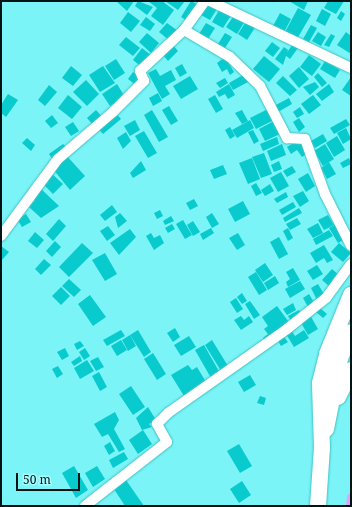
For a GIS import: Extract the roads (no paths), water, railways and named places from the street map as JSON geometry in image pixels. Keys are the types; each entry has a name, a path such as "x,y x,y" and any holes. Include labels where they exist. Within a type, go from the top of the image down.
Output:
{"main road":[{"path":"318,506 322,448 320,383 327,354 351,295"},
{"path":"322,448 330,415 340,358 351,332"},
{"path":"330,415 351,370"}],"street":[{"path":"1,236 58,158 113,112 144,80 140,71 184,30 205,1"},
{"path":"210,1 351,68"},
{"path":"184,30 230,57 260,86 287,138 305,139 325,194 351,246"},
{"path":"85,506 167,442 157,424 168,413 287,329 326,298 351,264"}],"waterway":[{"path":"350,506 351,497"}]}
